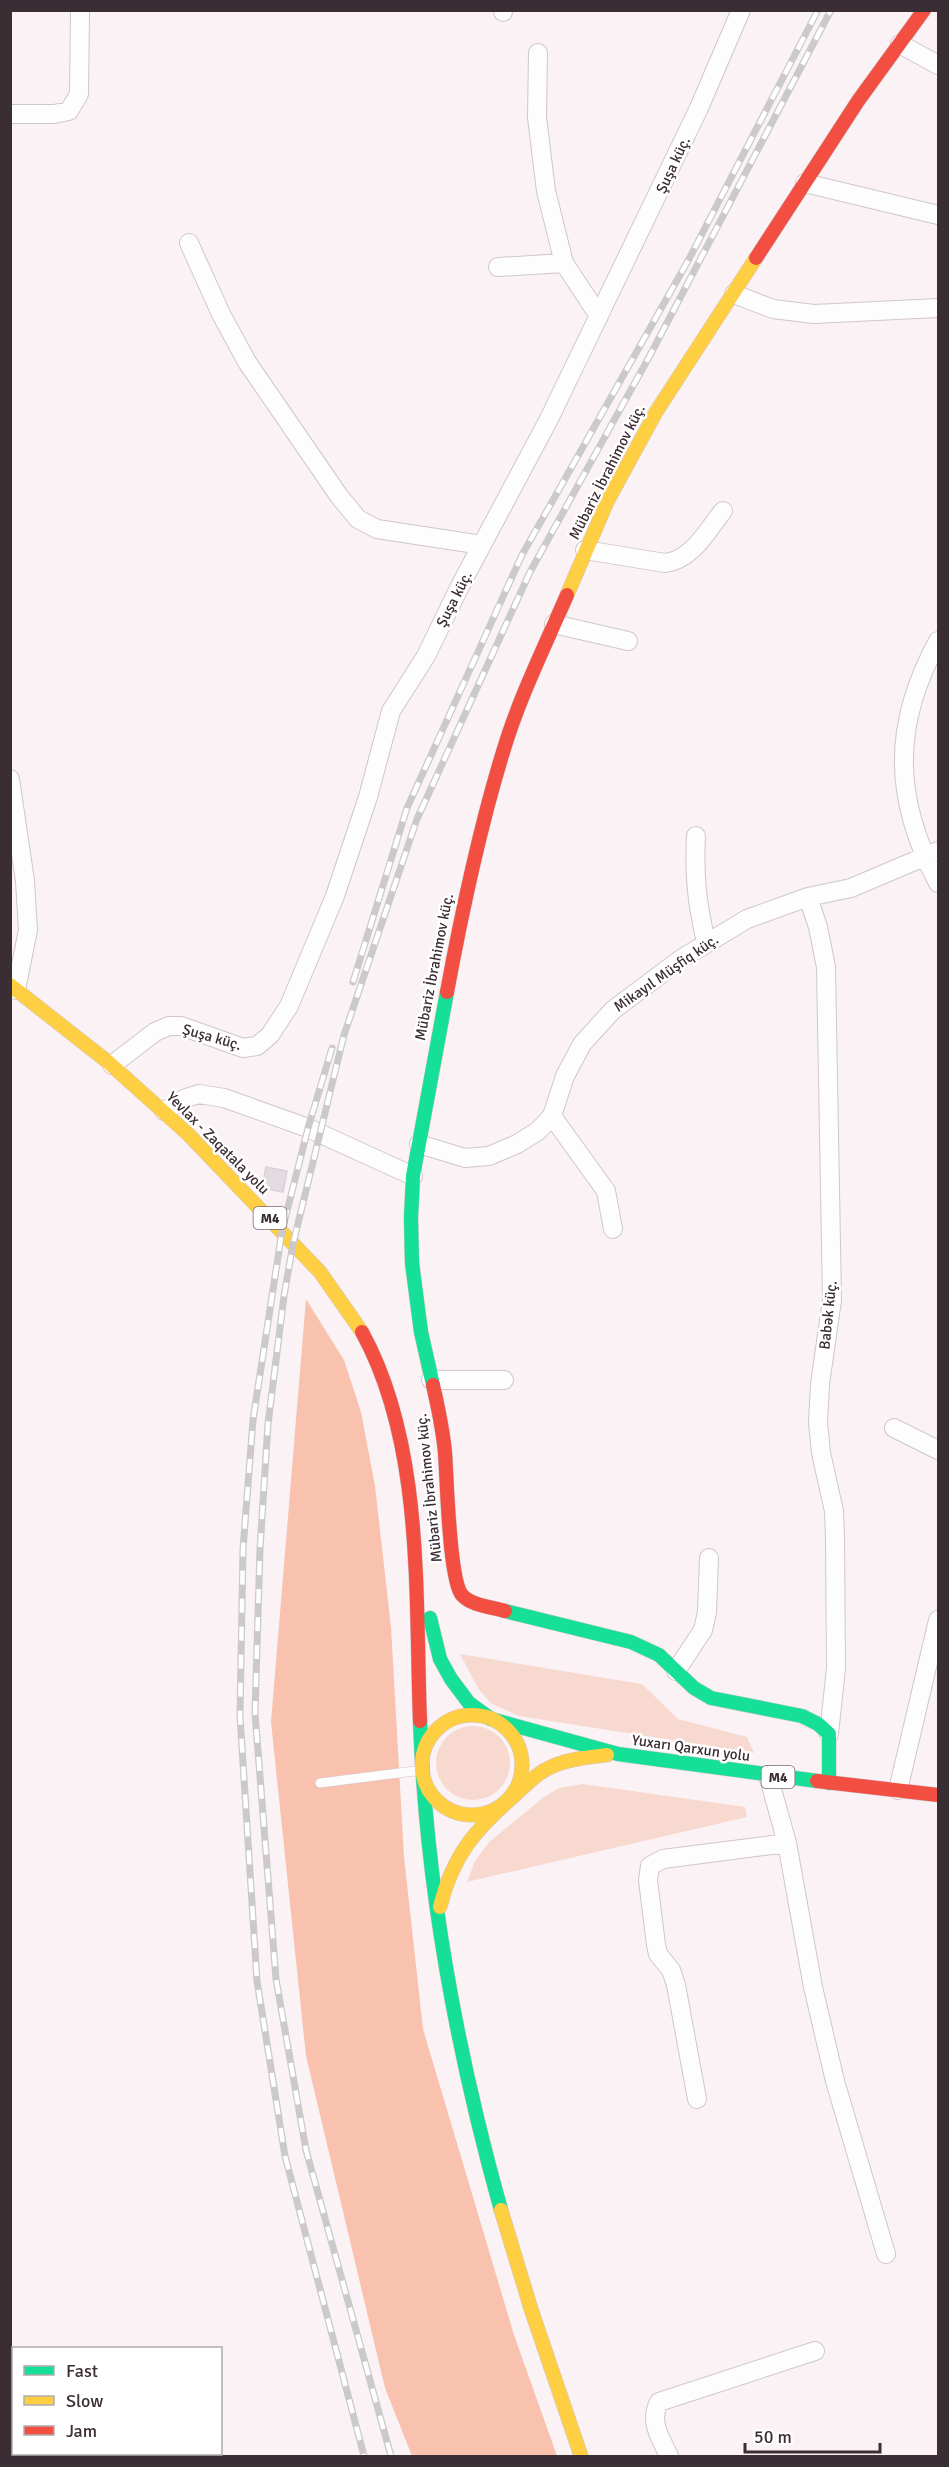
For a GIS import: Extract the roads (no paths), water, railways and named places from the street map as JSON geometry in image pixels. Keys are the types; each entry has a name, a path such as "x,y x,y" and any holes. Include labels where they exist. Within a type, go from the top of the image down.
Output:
{"main road":[{"name":"Mübariz İbrahimov küç.","path":"829,1734 802,1716 711,1698 694,1688 659,1654 631,1642 475,1603 462,1595 457,1583 452,1553 445,1451 412,1263 413,1176 465,892 503,751 585,550 607,502 656,412 858,101 924,10"},
{"name":"Yevlax - Zaqatala yolu","path":"13,987 112,1065 164,1111 282,1231 347,1307 372,1349 388,1389 404,1466 412,1526"},
{"path":"412,1526 440,1659 469,1703 491,1719 501,1724 516,1740 522,1761 519,1783 507,1802 488,1813 477,1815 455,1812 437,1800 430,1791 423,1770 426,1748 431,1738 447,1722 468,1715 491,1719 618,1754"},
{"path":"412,1526 428,1852 449,2002 485,2157 581,2457"},
{"path":"829,1734 829,1783"},
{"path":"437,1926 445,1884 453,1863 476,1829 550,1767 568,1760 618,1754"},
{"name":"Yuxarı Qarxun yolu","path":"618,1754 939,1796"}],"street":[{"name":"Şuşa küç.","path":"112,1065 155,1032 169,1026 181,1026 243,1048 257,1046 270,1035 289,1006 336,896 368,797 390,711 426,656 549,419 699,108 741,10"},
{"path":"10,114 54,114 69,111 79,94 80,12"},
{"path":"900,44 939,64"},
{"path":"538,53 537,117 546,191 564,263 600,316"},
{"path":"805,183 939,215"},
{"path":"189,243 221,314 247,362 339,496 358,519 377,529 482,545"},
{"path":"498,267 564,263"},
{"path":"734,294 773,309 814,314 939,308"},
{"path":"585,550 665,563 677,562 689,553 723,511"},
{"path":"554,624 628,641"},
{"path":"939,641 922,670 905,730 904,785 911,822 932,854 939,883"},
{"path":"10,779 25,880 28,930 13,987"},
{"path":"696,836 694,872 697,904 706,942"},
{"name":"Mikayıl Müşfiq küç.","path":"419,1144 465,1158 489,1156 517,1144 538,1131 552,1116 565,1076 582,1044 613,1010 706,942 747,919 808,897 851,888 932,854"},
{"name":"Babək küç.","path":"808,897 818,927 826,966 832,1300 820,1384 818,1422 834,1510 836,1536 836,1668 829,1734"},
{"path":"164,1111 186,1098 199,1094 224,1098 308,1128 413,1176"},
{"path":"552,1116 606,1191 613,1229"},
{"path":"431,1380 504,1380"},
{"path":"894,1428 939,1450"},
{"path":"676,1671 703,1630 707,1612 709,1558"},
{"path":"898,1790 939,1620"},
{"path":"768,1775 787,1843 813,1987 835,2081 886,2254"},
{"path":"697,2099 676,1985 671,1970 658,1954 656,1945 648,1880 650,1866 663,1859 787,1843"},
{"path":"669,2457 653,2413 659,2402 815,2351"}],"lane":[{"path":"320,1784 423,1770"}],"railway":[{"path":"353,982 407,808 522,555 689,259 818,10"},
{"path":"391,2456 306,2150 276,1979 255,1713 260,1549 268,1424 293,1244 344,1035 417,819 530,572 648,359 831,10"},
{"path":"332,1048 308,1128 282,1231 253,1420 243,1549 240,1716 257,1981 285,2156 364,2456"}]}
